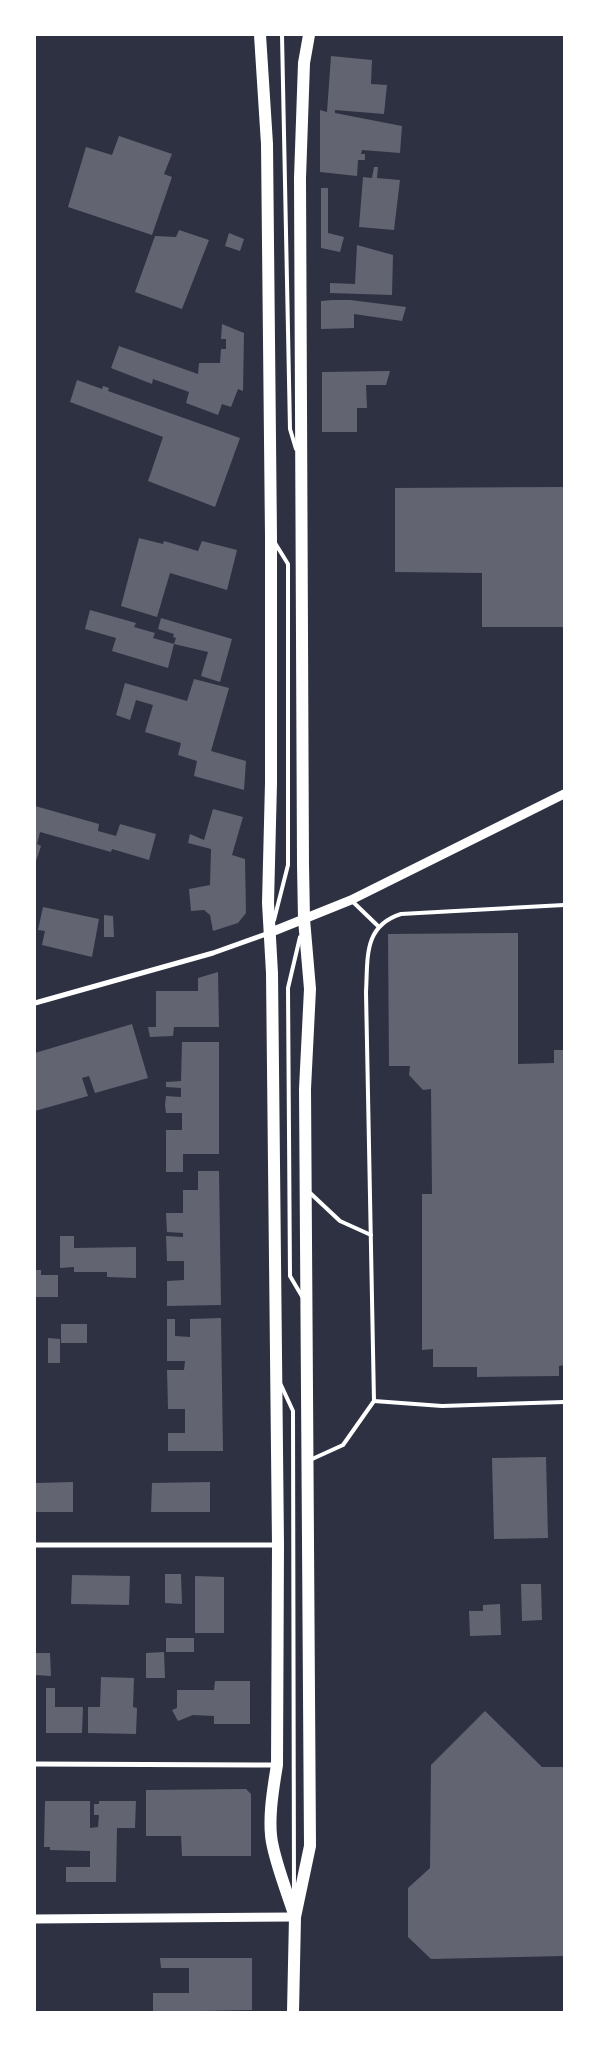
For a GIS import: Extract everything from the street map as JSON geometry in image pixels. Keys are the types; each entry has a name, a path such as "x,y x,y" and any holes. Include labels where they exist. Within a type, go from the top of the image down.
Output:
{"main road":[{"path":"260,35 268,144 271,537 271,783 268,856 269,933 272,973 278,1545 277,1765 273,1792 272,1845 295,1917"},
{"path":"293,2012 295,1917 310,1846 305,1089 310,990 304,919 300,463 300,178 304,63 309,35"}],"street":[{"path":"35,1003 213,953 269,933 351,900 564,794"},
{"path":"35,1545 278,1545"},
{"path":"35,1764 277,1765"},
{"path":"35,1920 295,1917"}],"lane":[{"path":"282,35 290,429 300,463"},
{"path":"269,933 279,906 288,865 288,564 271,537"},
{"path":"351,900 378,926"},
{"path":"308,1461 342,1445 374,1401 366,992 368,952 378,926 387,919 401,914 564,905"},
{"path":"304,919 288,988 290,1276 306,1304"},
{"path":"305,1188 340,1221 371,1235"},
{"path":"276,1376 293,1411 293,1840 295,1917"},
{"path":"374,1401 442,1406 564,1402"}],"building":[{"path":"331,56 372,60 371,84 387,85 384,114 335,110 335,113 402,126 400,153 362,150 361,154 365,154 365,160 358,160 357,176 320,172 320,110 327,112"},
{"path":"119,136 172,154 164,174 172,177 152,235 68,207 86,147 112,155"},
{"path":"374,167 378,167 377,178 400,180 394,230 359,227 363,177 372,178"},
{"path":"321,188 328,188 328,233 344,237 340,252 321,248"},
{"path":"179,230 209,240 182,309 135,292 155,236 176,237"},
{"path":"229,233 244,239 240,251 225,246"},
{"path":"357,245 393,255 392,295 330,293 330,283 355,284"},
{"path":"350,300 406,307 402,321 354,314 354,328 321,329 321,301"},
{"path":"222,324 244,333 243,391 238,389 231,407 222,404 218,415 186,403 189,392 153,379 152,384 111,368 119,346 198,374 199,363 220,363 221,349 226,349 226,339 221,339"},
{"path":"390,371 386,385 366,385 367,408 357,408 357,432 322,432 322,372"},
{"path":"77,380 102,389 103,386 109,388 108,391 240,438 215,507 148,481 163,437 70,402"},
{"path":"564,487 564,627 482,627 482,573 395,572 395,488"},
{"path":"139,538 163,544 164,541 198,551 202,541 237,550 227,590 170,573 157,617 121,606"},
{"path":"90,610 136,623 134,627 155,633 153,638 174,644 168,668 112,651 116,638 85,629"},
{"path":"161,618 232,639 220,682 201,676 208,652 174,644 176,638 173,637 174,634 158,629"},
{"path":"194,679 229,688 211,751 246,761 244,790 194,776 197,761 178,755 181,743 145,732 153,705 136,700 130,720 116,715 125,683 187,701"},
{"path":"35,806 99,824 98,831 116,836 120,824 156,834 149,860 112,849 111,852 40,832 37,844 41,846 35,864"},
{"path":"213,809 243,817 232,855 245,859 246,913 238,923 213,931 210,915 204,910 191,911 189,889 210,885 211,849 188,843 190,834 204,840"},
{"path":"43,907 99,919 92,957 42,945 45,931 38,930"},
{"path":"104,915 113,916 114,937 104,937"},
{"path":"518,933 518,1064 554,1063 554,1050 564,1050 564,1365 559,1366 559,1376 477,1377 477,1367 433,1367 433,1349 422,1350 422,1194 432,1194 431,1089 423,1090 409,1075 410,1066 389,1066 388,934"},
{"path":"218,972 219,1027 174,1027 173,1036 150,1037 148,1027 156,1027 156,991 198,991 198,978"},
{"path":"132,1024 148,1078 95,1093 89,1076 82,1078 88,1096 35,1111 35,1053"},
{"path":"182,1042 219,1042 219,1154 183,1154 183,1172 166,1172 166,1130 182,1130 182,1113 166,1113 166,1096 181,1097 181,1088 166,1087 166,1082 181,1081"},
{"path":"198,1171 219,1171 221,1305 167,1306 167,1281 184,1280 184,1261 167,1261 166,1236 183,1237 183,1233 167,1232 166,1213 183,1213 183,1190 198,1190"},
{"path":"60,1236 74,1236 74,1248 136,1247 136,1278 107,1277 107,1272 74,1272 74,1267 60,1268"},
{"path":"35,1270 41,1270 41,1275 58,1275 58,1297 35,1297"},
{"path":"221,1318 223,1451 168,1451 168,1433 185,1433 185,1409 168,1409 167,1370 184,1370 185,1361 167,1361 167,1319 175,1319 175,1336 190,1337 190,1319"},
{"path":"61,1324 87,1324 87,1343 61,1343"},
{"path":"48,1338 60,1339 60,1363 48,1363"},
{"path":"546,1457 548,1538 494,1539 492,1458"},
{"path":"73,1482 73,1512 35,1512 35,1483"},
{"path":"210,1482 210,1512 151,1512 152,1483"},
{"path":"165,1574 181,1574 182,1604 165,1603"},
{"path":"72,1575 130,1576 129,1605 71,1604"},
{"path":"195,1576 224,1577 224,1633 195,1633"},
{"path":"521,1584 541,1584 542,1620 522,1621"},
{"path":"500,1604 501,1635 470,1636 469,1611 483,1611 483,1605"},
{"path":"166,1638 194,1638 194,1652 166,1652"},
{"path":"164,1652 165,1678 146,1678 146,1653"},
{"path":"35,1653 50,1653 51,1676 35,1675"},
{"path":"101,1677 134,1678 133,1707 137,1708 136,1734 88,1733 88,1707 100,1707"},
{"path":"215,1681 250,1681 250,1724 214,1724 214,1716 193,1715 178,1721 172,1710 177,1708 177,1690 214,1690"},
{"path":"46,1688 55,1688 55,1707 83,1707 82,1733 46,1733"},
{"path":"485,1711 542,1767 564,1767 564,1956 431,1959 408,1937 408,1888 430,1868 431,1765"},
{"path":"246,1789 251,1794 251,1856 182,1856 181,1836 146,1836 146,1790"},
{"path":"45,1801 90,1801 90,1828 98,1827 99,1815 94,1815 94,1804 99,1804 99,1801 136,1801 135,1828 117,1828 116,1882 66,1882 66,1867 90,1867 90,1851 50,1850 50,1847 44,1847"},
{"path":"160,1958 252,1958 252,2010 153,2012 153,1993 189,1993 189,1968 161,1968"}]}
